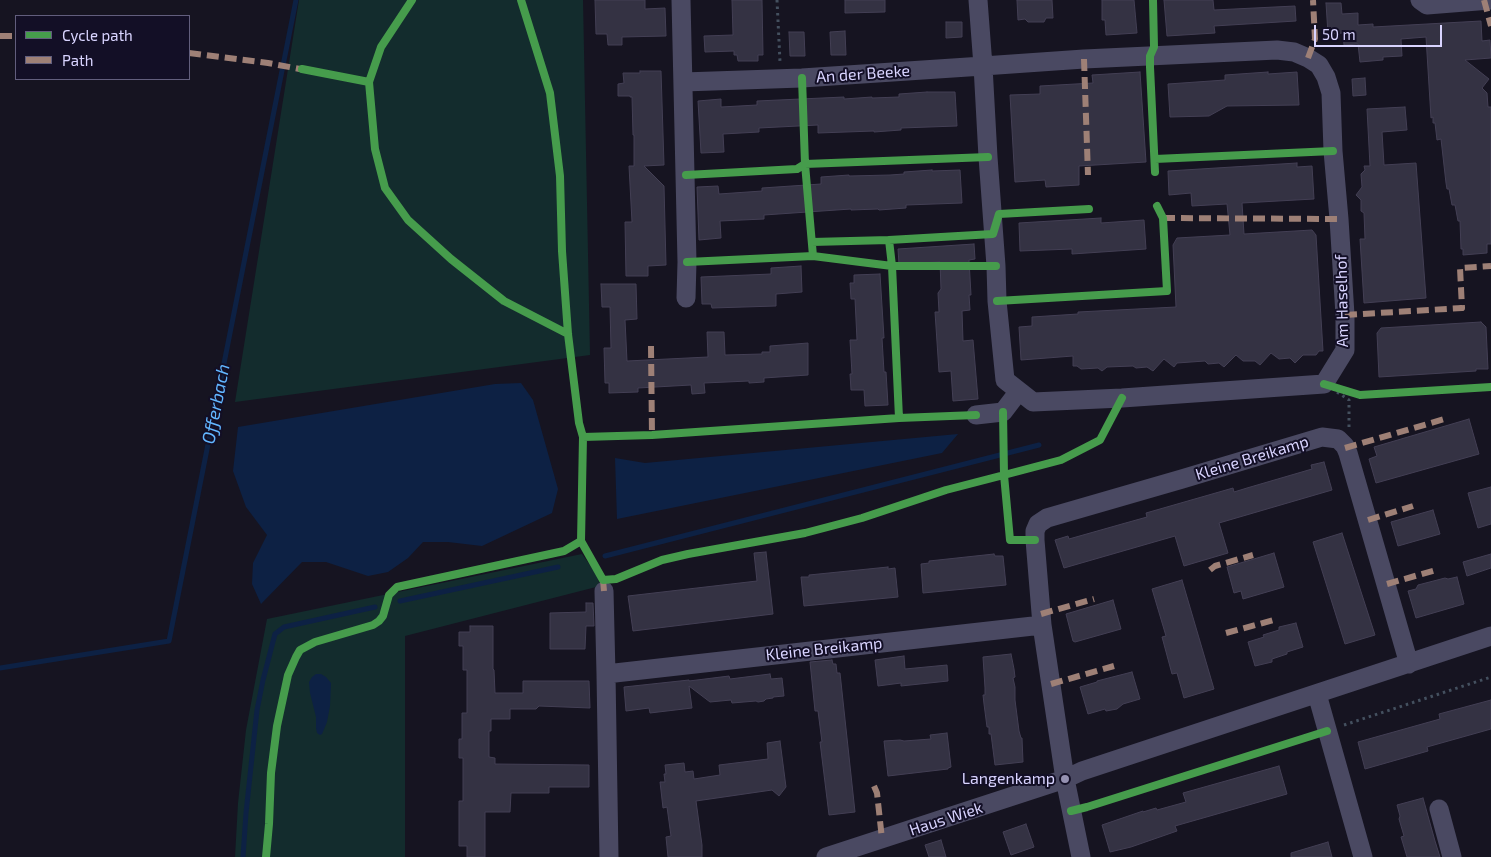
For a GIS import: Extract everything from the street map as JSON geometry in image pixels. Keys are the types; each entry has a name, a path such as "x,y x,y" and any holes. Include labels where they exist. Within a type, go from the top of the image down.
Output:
{"street":[{"path":"681,0 687,253 686,298"},
{"path":"978,0 997,301 1005,380 1033,402 1122,398 1324,384"},
{"path":"1420,0 1427,5 1491,0"},
{"name":"Am Haselhof","path":"983,66 1084,59 1277,50 1294,52 1319,65 1326,77 1330,93 1345,315 1345,350 1324,384"},
{"name":"An der Beeke","path":"683,82 983,66"},
{"path":"976,415 1003,412 1019,391"},
{"name":"Kleine Breikamp","path":"1065,780 1042,625 1034,540 1038,524 1047,518 1322,437 1338,440 1345,446"},
{"path":"1345,446 1409,664"},
{"path":"604,591 609,857"},
{"name":"Kleine Breikamp","path":"606,674 1042,625"},
{"path":"1081,857 1065,780 1082,771 1491,636"},
{"path":"1317,694 1363,857"},
{"name":"Haus Wiek","path":"826,857 1065,780"},
{"path":"1439,809 1452,857"}],"path":[{"path":"777,0 782,78"},
{"path":"1324,384 1349,400 1350,424 1345,446"},
{"path":"1327,731 1491,677"}],"green space":[{"path":"299,0 583,0 590,355 235,402"},
{"path":"582,554 597,575 600,586 405,636 405,857 235,857 238,803 246,730 267,619"}],"water":[{"path":"521,383 533,400 558,489 552,513 482,546 448,542 423,542 408,558 388,572 368,576 326,562 302,562 261,604 252,584 253,563 267,535 246,507 233,471 238,427 495,384"},
{"path":"958,434 942,453 617,519 615,458 645,463"},
{"path":"316,674 326,677 331,683 327,722 320,735 317,733 309,682"}],"building":[{"path":"595,0 645,0 645,9 665,8 666,36 622,37 622,45 608,45 607,34 596,34"},
{"path":"732,0 762,0 763,55 758,55 758,61 738,61 734,51 705,52 704,36 733,35"},
{"path":"845,0 885,0 885,12 845,13"},
{"path":"1017,0 1052,0 1053,18 1046,18 1044,22 1028,22 1025,19 1018,20"},
{"path":"1102,0 1134,0 1137,33 1106,35 1105,20 1102,20"},
{"path":"1164,0 1213,0 1214,10 1295,6 1296,21 1214,26 1215,33 1167,36"},
{"path":"1326,3 1341,3 1342,14 1358,13 1358,25 1373,24 1373,27 1481,21 1482,41 1490,40 1491,58 1465,60 1489,79 1482,88 1487,93 1488,107 1491,107 1491,244 1487,244 1487,253 1463,255 1463,249 1461,249 1460,221 1458,221 1455,205 1452,205 1449,189 1447,189 1441,139 1437,140 1435,123 1433,123 1433,117 1431,118 1426,37 1401,39 1402,56 1383,57 1383,60 1360,62 1358,44 1344,45 1343,33 1328,34"},
{"path":"946,22 962,22 962,37 946,38"},
{"path":"845,31 846,55 831,55 830,32"},
{"path":"789,32 804,32 805,56 790,56"},
{"path":"640,71 661,71 664,165 644,166 664,186 666,265 648,266 648,276 626,276 625,222 632,222 629,166 634,166 634,135 632,97 618,96 618,84 624,83 623,73 640,73"},
{"path":"1140,72 1146,162 1079,166 1079,185 1046,187 1045,180 1015,182 1010,95 1040,94 1040,86 1093,83 1092,75"},
{"path":"1268,72 1268,74 1297,72 1299,105 1227,106 1209,116 1170,117 1168,84 1225,80 1225,75"},
{"path":"1365,78 1366,95 1353,96 1352,79"},
{"path":"955,92 957,126 901,128 901,130 874,132 818,133 818,125 759,128 759,132 723,134 724,152 701,153 698,101 721,99 721,107 757,105 757,101 844,97 844,99 899,97 899,94"},
{"path":"1405,107 1407,130 1382,132 1384,165 1416,163 1426,298 1364,303 1360,239 1365,239 1364,213 1361,211 1361,200 1356,195 1362,187 1361,174 1365,170 1364,166 1370,166 1367,109"},
{"path":"1297,163 1297,167 1312,166 1314,199 1242,203 1244,234 1312,230 1316,235 1323,351 1319,351 1316,355 1303,355 1295,363 1290,358 1279,359 1271,353 1260,365 1255,361 1243,361 1236,355 1224,367 1219,363 1208,364 1205,361 1177,363 1174,367 1164,359 1153,371 1147,367 1136,368 1133,366 1107,367 1102,371 1098,368 1081,369 1073,366 1073,356 1021,360 1019,327 1032,326 1032,317 1078,314 1078,312 1176,307 1173,245 1177,238 1230,235 1227,204 1192,206 1191,193 1169,195 1168,171"},
{"path":"932,170 960,170 962,203 906,205 906,208 879,210 851,209 764,215 764,219 720,221 721,238 699,240 697,187 718,186 719,194 762,191 762,188 821,184 821,177 890,175"},
{"path":"1101,218 1101,223 1144,220 1146,249 1072,254 1072,249 1020,251 1019,223"},
{"path":"974,244 975,259 969,260 970,310 962,311 963,341 973,340 978,399 953,401 951,371 939,372 935,312 939,312 938,293 941,289 940,262 899,264 898,249"},
{"path":"801,266 802,292 776,294 776,306 712,308 711,304 702,304 701,277 771,274 771,268"},
{"path":"880,274 884,372 886,372 888,405 865,406 864,390 851,390 850,340 857,340 855,299 851,299 850,283 854,283 854,275"},
{"path":"601,284 636,284 637,319 625,320 627,361 708,357 707,332 724,332 725,355 762,354 762,352 770,352 770,346 808,343 808,375 764,378 764,382 704,383 705,393 692,394 691,385 638,388 638,392 609,393 609,383 605,383 604,348 611,348 610,307 602,307"},
{"path":"1481,322 1486,327 1488,369 1379,377 1377,333 1381,328"},
{"path":"1469,419 1479,454 1376,483 1369,459 1377,456 1374,447"},
{"path":"1324,462 1332,490 1219,523 1228,553 1184,566 1175,536 1064,568 1055,540 1068,536 1069,539 1147,517 1146,513 1233,488 1234,492 1312,469 1311,465"},
{"path":"1491,487 1491,524 1478,528 1468,493"},
{"path":"1433,510 1440,534 1398,546 1391,522"},
{"path":"1342,533 1375,635 1345,644 1313,542"},
{"path":"766,552 773,614 633,631 628,596 757,581 754,553"},
{"path":"1274,553 1284,587 1243,599 1241,591 1234,593 1227,567"},
{"path":"994,554 995,556 1003,556 1006,585 923,593 921,564 929,563 929,561"},
{"path":"1491,554 1491,568 1467,576 1463,562"},
{"path":"888,567 888,569 895,568 898,597 804,606 801,577"},
{"path":"1457,577 1464,604 1416,618 1408,591 1416,589 1418,585"},
{"path":"1182,580 1214,689 1184,698 1177,673 1172,674 1162,637 1166,636 1152,589"},
{"path":"1113,600 1121,629 1073,641 1066,614"},
{"path":"586,603 593,603 594,626 586,626 585,649 550,649 550,613 586,612"},
{"path":"1296,623 1303,647 1272,659 1272,662 1255,666 1248,642 1279,630 1279,627"},
{"path":"470,626 493,626 495,693 523,693 523,681 589,681 590,708 539,706 536,709 510,709 510,719 491,719 489,757 495,758 495,764 589,765 589,787 549,787 549,793 511,793 510,812 485,812 485,857 467,857 467,846 459,846 459,801 463,801 463,758 459,758 459,739 462,739 462,713 467,713 467,670 463,670 463,646 459,646 459,632 470,632"},
{"path":"1011,654 1015,677 1013,678 1019,731 1022,738 1023,762 995,765 983,695 985,695 985,688 983,657"},
{"path":"904,656 905,669 947,665 948,681 901,686 901,683 878,686 875,660"},
{"path":"832,660 833,664 836,664 837,673 840,673 855,812 829,815 820,742 822,742 818,711 815,711 810,662"},
{"path":"1132,672 1140,699 1123,704 1117,709 1106,711 1105,709 1088,714 1080,687"},
{"path":"770,674 771,679 782,678 784,696 758,702 732,703 731,700 710,702 689,686 692,708 650,713 649,708 626,711 624,687 729,676 730,679"},
{"path":"1491,700 1491,729 1427,747 1428,751 1365,769 1358,742 1440,719 1439,714"},
{"path":"947,733 951,767 948,769 888,776 884,741 931,739 930,735"},
{"path":"780,741 786,787 779,796 772,790 696,801 702,857 668,857 666,837 671,836 667,807 663,808 660,782 665,782 665,765 684,763 685,772 693,771 694,779 720,775 719,765 768,759 767,743"},
{"path":"1279,766 1287,794 1175,826 1177,831 1131,847 1110,852 1102,825 1143,811 1156,808 1157,810 1186,802 1183,793"},
{"path":"1423,798 1440,857 1407,857 1401,837 1404,836 1397,805"},
{"path":"1026,824 1034,847 1011,855 1003,832"},
{"path":"941,840 946,857 929,857 925,845"},
{"path":"1328,842 1332,857 1291,857 1291,853"}],"waterway":[{"name":"Offerbach","path":"0,668 169,641 296,0"},
{"path":"605,556 1039,445"},
{"path":"400,601 558,567"},
{"path":"243,857 257,710 275,634 284,627 375,607"}],"marked path":[{"path":"1308,58 1315,39 1313,0"},
{"path":"1484,0 1491,26"},
{"path":"0,36 15,36"},
{"path":"190,53 268,63 305,70"},
{"path":"1084,59 1088,175"},
{"path":"1163,218 1339,219"},
{"path":"1345,315 1462,308 1460,268 1491,266"},
{"path":"651,346 652,435"},
{"path":"1345,448 1448,418"},
{"path":"1368,520 1413,506"},
{"path":"1210,570 1215,566 1253,555"},
{"path":"1387,584 1436,570"},
{"path":"603,580 604,591"},
{"path":"1041,614 1094,599"},
{"path":"1226,633 1274,620"},
{"path":"1051,684 1114,666"},
{"path":"874,786 877,793 882,839"}],"cycle path":[{"path":"412,0 381,47 369,82 375,149 385,188 408,220 451,259 504,301 568,334"},
{"path":"521,0 550,93 560,176 562,251 568,334 579,423 583,437 581,541 603,580 616,579 662,560 805,533 862,518 946,490 1004,475 1003,412"},
{"path":"1153,0 1154,47 1150,56 1150,67 1155,172"},
{"path":"302,69 369,82"},
{"path":"802,78 805,164 813,256 892,266 889,240 812,242"},
{"path":"1155,159 1333,151"},
{"path":"686,175 797,169 805,164 988,157"},
{"path":"997,301 1167,291 1163,218 1157,206"},
{"path":"889,240 993,234 999,214 1089,209"},
{"path":"687,262 813,256"},
{"path":"899,418 892,266 996,266"},
{"path":"1324,384 1360,395 1491,387"},
{"path":"1035,540 1010,540 1004,475 1061,460 1100,440 1122,398"},
{"path":"583,437 652,435 899,418 976,415"},
{"path":"266,857 271,773 277,726 288,675 300,650 315,642 373,625 383,616 389,595 397,587 564,551 581,541"},
{"path":"1071,811 1327,731"}],"place":[{"name":"Langenkamp","path":"1065,779"}]}
